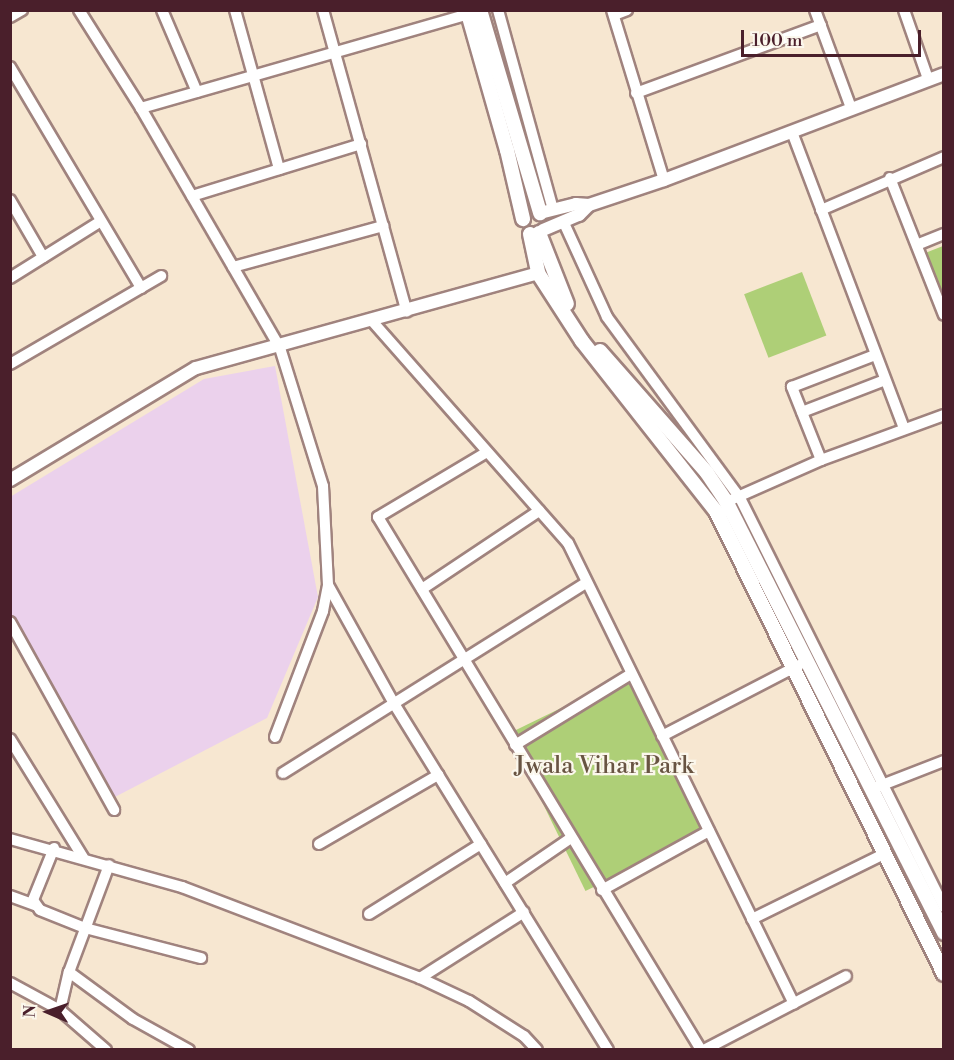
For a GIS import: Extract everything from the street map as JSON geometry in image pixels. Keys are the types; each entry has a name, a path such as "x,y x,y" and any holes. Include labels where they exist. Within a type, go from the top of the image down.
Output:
{"main road":[{"path":"472,12 547,211 545,223 537,232 538,273 582,341 712,505 944,974"},
{"path":"472,12 507,150 523,219 523,228 537,232"},
{"path":"523,219 530,212 547,211"},
{"path":"537,232 560,290 588,336 733,499 807,661 877,787 944,933"}],"street":[{"path":"10,17 22,10"},
{"path":"79,10 141,108 280,348 323,486 328,585 323,611 275,737"},
{"path":"162,10 197,92"},
{"path":"235,10 279,169"},
{"path":"323,10 407,312"},
{"path":"498,10 519,86 547,211 589,205 664,180 944,74"},
{"path":"627,10 613,13 664,180"},
{"path":"815,10 851,108"},
{"path":"904,10 928,80"},
{"path":"141,108 472,12"},
{"path":"636,93 821,25"},
{"path":"10,67 141,288"},
{"path":"503,90 519,86"},
{"path":"792,132 904,428"},
{"path":"192,196 361,144"},
{"path":"821,210 890,178 944,157"},
{"path":"890,178 919,244 944,315"},
{"path":"10,200 43,257"},
{"path":"537,232 564,223 589,205"},
{"path":"10,278 101,220"},
{"path":"564,223 606,317 733,499 877,787 944,907"},
{"path":"233,267 383,226"},
{"path":"919,244 944,234"},
{"path":"10,480 196,368 280,348 538,273"},
{"path":"10,364 161,276"},
{"path":"373,322 567,543 794,1004"},
{"path":"821,460 792,387 875,355"},
{"path":"802,412 885,380"},
{"path":"712,505 733,499 821,460 944,415"},
{"path":"487,452 378,517 602,890 703,1050 846,976"},
{"path":"422,589 539,511"},
{"path":"283,773 586,583"},
{"path":"328,585 393,702 608,1050"},
{"path":"10,622 114,810"},
{"path":"662,736 807,661"},
{"path":"515,745 631,674"},
{"path":"12,743 82,857"},
{"path":"877,787 944,761"},
{"path":"319,844 438,775"},
{"path":"602,890 709,831"},
{"path":"10,838 54,848 182,887 424,975 524,1036 537,1050"},
{"path":"505,883 571,838"},
{"path":"369,914 481,844"},
{"path":"35,905 34,895 54,848"},
{"path":"752,919 884,854"},
{"path":"60,1010 69,972 109,865"},
{"path":"10,896 85,928 201,958"},
{"path":"424,975 524,912"},
{"path":"69,972 133,1019 189,1050"},
{"path":"10,983 60,1010 106,1050"}],"shaded area":[{"path":"275,366 318,597 267,718 111,799 11,629 10,497 204,379"}],"green space":[{"path":"943,246 943,319 920,255"},
{"path":"802,272 826,335 768,358 744,294"},
{"name":"Jwala Vihar Park","path":"631,674 708,831 585,891 509,734"}]}
